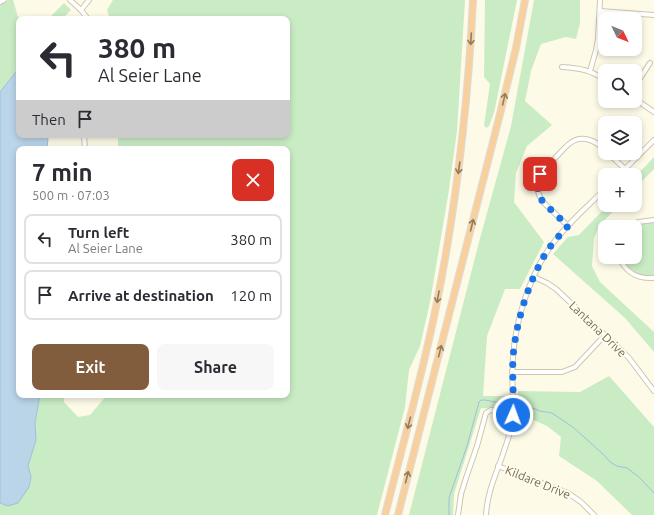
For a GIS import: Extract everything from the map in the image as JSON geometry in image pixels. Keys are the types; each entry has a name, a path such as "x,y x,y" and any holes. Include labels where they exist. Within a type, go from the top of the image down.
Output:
{"highway":[{"path":"385,515 436,312 463,135 469,72 473,0"},
{"path":"398,515 500,118 516,48 524,0"}],"street":[{"path":"70,0 86,16"},
{"path":"81,10 89,0"},
{"path":"590,71 598,39 600,0"},
{"path":"600,11 654,15"},
{"path":"642,75 650,63"},
{"path":"562,67 590,71 598,76"},
{"path":"642,104 654,112"},
{"path":"568,226 540,198 538,189 539,177 566,147 574,141 588,139 598,143"},
{"path":"626,168 654,140"},
{"path":"615,160 624,168"},
{"path":"486,515 489,495 508,439 513,415 513,357 518,325 525,301 534,277 549,248 568,226 598,196"},
{"path":"642,222 654,220"},
{"path":"623,264 631,273 642,278 654,278"},
{"name":"Lantana Drive","path":"534,277 547,282 556,289 605,335 629,358 654,391"},
{"path":"512,372 562,372 575,367 605,335"},
{"path":"458,515 461,494 486,413 491,410 513,415"},
{"name":"Kildare Drive","path":"498,466 568,493 581,502 594,515"}],"green space":[{"path":"13,0 18,16 16,16 16,72 0,92 0,4"},
{"path":"113,0 465,0 457,131 448,196 430,302 420,346 409,370 405,407 377,515 0,515 0,503 8,506 31,477 28,466 36,440 35,423 39,398 64,398 64,402 78,417 90,415 104,398 290,398 290,146 118,146 118,138 290,138 290,16 109,16 107,10"},
{"path":"485,0 517,0 494,113 489,126 486,128 484,125 490,84 484,77"},
{"path":"534,0 580,0 580,23 576,39 566,37 541,44 531,71 525,101 552,125 527,146 516,173 514,202 544,242 520,289 505,289 487,336 483,396 507,396 509,410 481,408 454,494 453,515 409,515 479,242 511,126"},
{"path":"64,3 71,10 65,16 51,16"},
{"path":"654,157 654,169 642,181 642,170"},
{"path":"601,212 612,212 605,220 598,220 598,228 594,238 592,266 600,282 654,332 654,352 625,318 553,254 568,237 579,235"},
{"path":"654,220 654,277 637,275 627,268 625,264 642,264 642,222"},
{"path":"609,376 654,427 654,515 632,515 597,481 559,456 561,437 547,426 516,412 518,391 580,392"}],"water":[{"path":"16,72 16,138 48,138 47,146 16,146 16,398 39,398 35,423 36,440 28,466 31,477 29,487 18,503 8,506 0,503 0,92"}],"waterway":[{"path":"449,515 449,498 467,446 479,402 481,400 485,400 511,405"},
{"path":"516,405 527,406 540,411 552,413 574,428 610,462 617,466 627,468 639,477 654,493"}],"route":[{"path":"513,415 512,372 519,320 534,277 543,258 555,240 568,226 540,198 537,185 540,174"}]}
